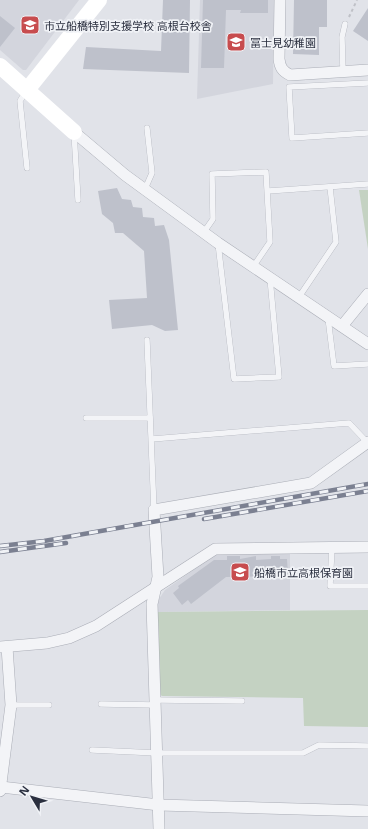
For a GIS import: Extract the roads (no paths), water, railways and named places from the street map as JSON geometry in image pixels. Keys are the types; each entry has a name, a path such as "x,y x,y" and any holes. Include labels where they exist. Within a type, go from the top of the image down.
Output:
{"street":[{"path":"27,90 99,0"},
{"path":"280,0 280,68 290,75 368,70"},
{"path":"0,66 125,175 218,243 368,344"},
{"path":"342,326 367,298"},
{"path":"159,829 152,604 158,577 154,510 311,483 367,442"},
{"path":"368,546 215,549 96,626 69,638 47,643 4,647 11,704 0,789 159,805 368,811"}],"lane":[{"path":"343,72 342,37 345,24"},
{"path":"368,83 289,88 292,138 368,133"},
{"path":"27,90 20,101 27,168"},
{"path":"145,190 152,173 147,128"},
{"path":"74,132 78,200"},
{"path":"204,232 214,219 212,174 266,172 270,242 253,267"},
{"path":"268,191 368,184"},
{"path":"299,297 336,242 330,187"},
{"path":"218,243 234,379 279,377 270,278"},
{"path":"328,318 334,366 368,364"},
{"path":"146,340 152,439 154,510"},
{"path":"86,418 150,418"},
{"path":"152,439 349,423 367,442"},
{"path":"332,547 330,586 368,586"},
{"path":"101,704 242,701"},
{"path":"11,704 50,705"},
{"path":"92,750 157,753 303,753 319,746 368,746"}],"railway":[{"path":"0,546 44,541 368,484"},
{"path":"204,519 368,491"},
{"path":"0,552 66,543"}],"place":[{"name":"市立船橋特別支援学校 高根台校舎","path":"30,25"},
{"name":"冨士見幼稚園","path":"236,42"},
{"name":"船橋市立高根保育園","path":"240,572"}]}
